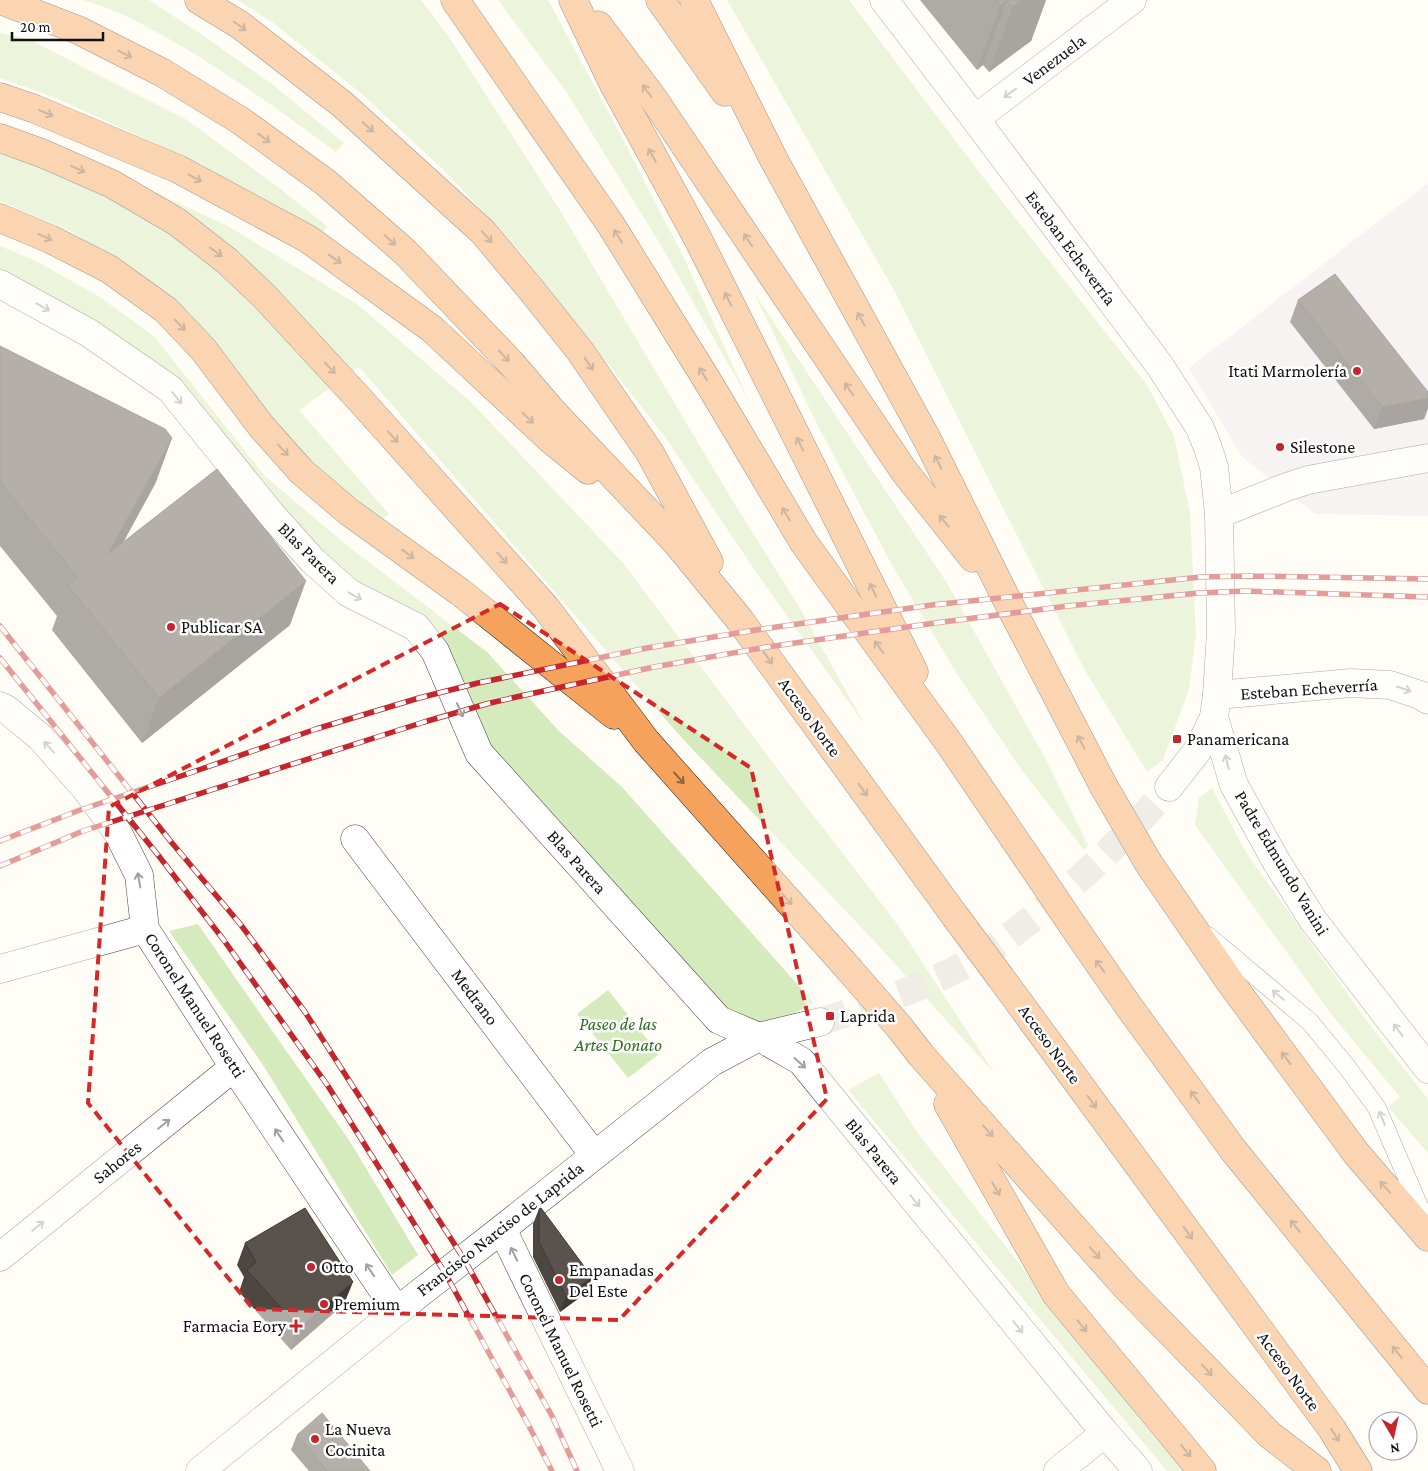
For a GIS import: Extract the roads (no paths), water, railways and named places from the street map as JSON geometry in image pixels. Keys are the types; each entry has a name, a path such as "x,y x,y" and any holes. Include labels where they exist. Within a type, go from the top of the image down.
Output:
{"highway":[{"path":"0,0 78,30 163,73 241,121 325,182 405,252 511,363 553,412 676,542 739,619"},
{"path":"199,0 240,25 342,104 483,232 580,351 650,453 739,619"},
{"path":"455,0 611,225 707,380 804,543 949,743 1127,1004 1234,1151 1428,1390"},
{"path":"573,0 617,90 697,237 949,743"},
{"path":"580,0 653,98 904,471 1007,600"},
{"path":"660,0 774,160"},
{"path":"694,0 774,160 927,439 1007,600 1103,785 1149,864 1230,982 1356,1153 1428,1237"},
{"path":"0,97 35,109 178,169 308,239 432,329 550,439 676,542"},
{"path":"0,138 44,154 112,184 177,222 228,261 265,297 361,401 546,608 646,742 848,968 921,1055 1126,1287 1270,1435 1317,1471"},
{"path":"0,218 50,239 109,269 166,310 203,349 261,426 302,472 349,512 460,592 646,742"},
{"name":"Acceso Norte","path":"739,619 954,916 1002,978 1326,1421 1358,1471"},
{"path":"921,1055 1056,1294 1202,1471"}],"street":[{"name":"Esteban Echeverría","path":"884,0 1160,366 1195,420 1208,448 1214,467 1219,514"},
{"name":"Venezuela","path":"975,119 1132,0"},
{"name":"Blas Parera","path":"0,284 89,333 170,389 271,514 312,560 349,593 416,627 435,651 479,753 718,1020 759,1037 801,1061 1138,1471"},
{"path":"1169,788 1198,750 1216,706 1221,630 1219,514 1308,480 1428,458"},
{"name":"Esteban Echeverría","path":"1216,706 1351,683 1390,684 1420,695 1428,700"},
{"name":"Coronel Manuel Rosetti","path":"0,706 40,738 86,789 118,833 139,874 145,929 234,1067 397,1311"},
{"name":"Padre Edmundo Vanini","path":"1216,706 1234,785 1276,861 1313,920 1428,1069"},
{"name":"Medrano","path":"355,839 594,1155"},
{"path":"0,969 145,929"},
{"name":"Francisco Narciso de Laprida","path":"200,1471 397,1311 712,1062 759,1037 820,1022"},
{"name":"Sahores","path":"0,1257 234,1067"},
{"name":"Coronel Manuel Rosetti","path":"502,1229 620,1471"},
{"path":"1058,1471 1105,1433"}],"lane":[{"path":"1187,918 1310,1022 1347,1067 1377,1108 1428,1227"}],"tunnel":[{"path":"820,1022 918,987 955,970 992,949 1076,882 1124,836 1169,787"}],"railway":[{"path":"0,841 80,810 316,729 419,698 478,683 647,648 762,629 932,605 1201,577 1428,579"},
{"path":"0,866 83,831 424,722 486,704 654,667 767,647 935,623 1068,606 1199,593 1245,591 1428,597"},
{"path":"0,626 172,843 241,925 305,1012 464,1259 552,1416 577,1471"},
{"path":"0,658 223,939 328,1086 445,1273 552,1471"}],"place":[{"name":"Itati Marmolería","path":"1357,371"},
{"name":"Silestone","path":"1280,447"},
{"name":"Publicar SA","path":"171,627"},
{"name":"Panamericana","path":"1177,739"},
{"name":"Laprida","path":"830,1016"},
{"name":"Otto","path":"311,1267"},
{"name":"Empanadas Del Este","path":"559,1280"},
{"name":"Premium","path":"324,1304"},
{"name":"Farmacia Eory","path":"296,1326"},
{"name":"La Nueva Cocinita","path":"315,1439"}],"park label":[{"name":"Paseo de las Artes Donato","path":"618,1034"}]}
